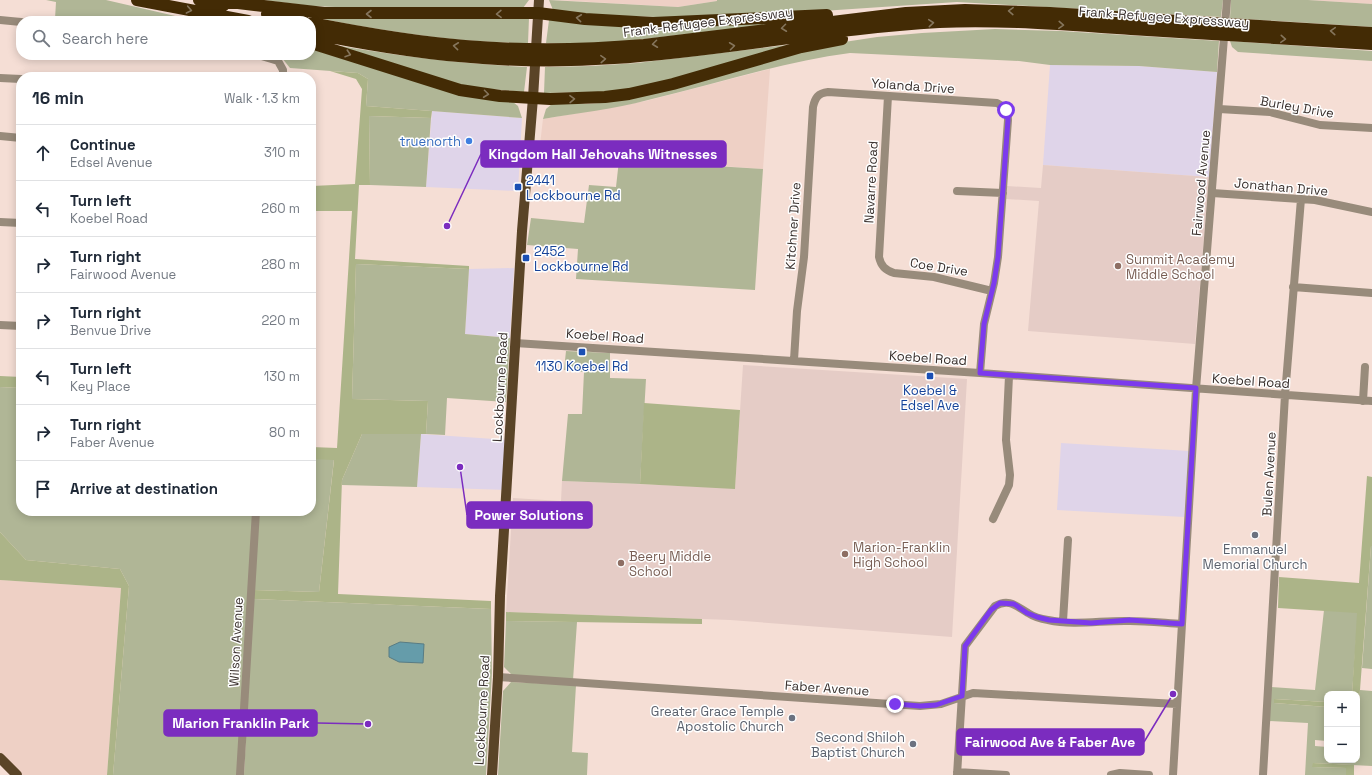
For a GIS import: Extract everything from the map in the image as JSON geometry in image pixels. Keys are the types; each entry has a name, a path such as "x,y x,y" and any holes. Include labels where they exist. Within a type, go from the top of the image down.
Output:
{"highway":[{"path":"137,0 222,16"},
{"path":"199,0 279,16"},
{"path":"216,3 238,3 324,13 538,13 585,19 653,22 906,19"},
{"name":"Frank-Refugee Expressway","path":"316,34 416,52 564,55 644,45 906,19 965,10 1016,11 1372,44"},
{"path":"316,45 460,90 500,96 582,99 629,94 673,84 801,47 906,19"},
{"name":"Frank-Refugee Expressway","path":"316,24 416,41 465,46 509,55"},
{"name":"Frank-Refugee Expressway","path":"1244,31 1372,33"}],"main road":[{"name":"Lockbourne Road","path":"492,775 498,678 500,596 522,225 533,98 539,0"},
{"path":"0,758 17,775"}],"street":[{"name":"Fairwood Avenue","path":"1173,775 1176,704 1196,388 1227,0"},
{"path":"0,20 16,22"},
{"path":"276,60 278,61 283,72"},
{"path":"0,78 16,80"},
{"name":"Yolanda Drive","path":"818,96 828,92 997,103 1006,110 1008,115 1003,193"},
{"name":"Kitchner Drive","path":"794,360 797,311 804,257 813,107 814,101 818,96"},
{"name":"Navarre Road","path":"883,268 879,257 888,96"},
{"name":"Burley Drive","path":"1219,109 1270,112 1320,125 1372,128"},
{"path":"0,136 16,138"},
{"path":"957,190 1003,193 998,257 984,324 980,373"},
{"name":"Jonathan Drive","path":"1212,193 1328,202 1372,212"},
{"name":"Bulen Avenue","path":"1263,775 1285,395 1301,199"},
{"path":"0,222 16,223"},
{"name":"Coe Drive","path":"883,268 894,273 934,277 992,291"},
{"path":"1294,287 1372,293"},
{"path":"0,325 16,326"},
{"name":"Koebel Road","path":"515,343 794,360 1372,401"},
{"path":"1363,401 1364,367"},
{"path":"993,519 1009,486 1010,475 1006,440 1009,376"},
{"name":"Wilson Avenue","path":"240,775 256,516"},
{"path":"1063,621 1068,540"},
{"path":"1006,775 957,774 965,646 991,610 1000,603 1014,604 1027,613 1049,620 1091,623 1130,620 1182,624"},
{"name":"Faber Avenue","path":"498,678 920,706 941,704 973,693 1176,704"},
{"path":"1111,775 1120,773 1149,775"}],"shaded area":[{"path":"557,0 717,0 717,1 678,7"},
{"path":"1308,0 1372,0 1372,4"},
{"path":"1050,65 1139,66 1217,72 1209,177 1043,165"},
{"path":"770,69 763,169 539,153 543,119 646,101"},
{"path":"432,111 522,118 518,191 426,187"},
{"name":"Summit Academy Middle School","path":"1043,165 1209,177 1195,344 1028,331 1039,201 1006,199 1007,186 1041,188"},
{"path":"514,268 510,338 465,334 469,269"},
{"name":"Marion-Franklin High School","path":"743,365 967,379 952,637 730,620 506,612 513,498 561,501 562,481 735,488"},
{"path":"421,434 509,440 507,490 417,487"},
{"path":"1061,443 1189,451 1184,517 1057,510"},
{"path":"0,580 121,588 107,775 11,775 0,764"}],"green space":[{"path":"46,0 106,0 175,16 55,16 56,2"},
{"path":"263,0 529,0 523,8 335,7 311,6"},
{"path":"549,0 678,7 717,0 1223,0 1221,17 957,2 777,14 687,18 595,15 553,10"},
{"path":"1231,0 1308,0 1372,4 1372,27 1230,18"},
{"path":"302,15 529,18 528,43 471,41 415,35 358,26 316,18 316,16"},
{"path":"549,20 774,24 610,43 546,43"},
{"path":"995,29 1061,31 1219,41 1217,72 1139,66 1050,65 1019,61 850,53 799,62 635,103 543,119 546,109 552,104 558,102 585,104 600,103 655,93 818,46 877,37"},
{"path":"1230,41 1372,51 1372,61 1238,52 1232,47"},
{"path":"795,44 695,74 616,92 544,93 545,67 637,63"},
{"path":"335,45 431,59 527,67 524,92 466,87"},
{"path":"316,48 513,102 518,106 522,118 366,106 368,79 358,73 290,68 284,60 316,60"},
{"path":"330,71 358,73 368,79 366,106 432,111 431,118 369,116 370,185 359,185 355,259 469,266 469,269 356,264 352,399 428,401 426,434 362,434 342,480 338,594 491,601 491,609 254,599 254,590 319,592 334,460 316,459 316,447 337,448 352,211 316,211 316,186 355,184 362,89 356,79"},
{"path":"369,116 431,118 426,187 370,185"},
{"path":"619,160 763,169 755,290 576,279 578,249 527,245 531,218 584,223 589,185 616,187"},
{"path":"356,264 469,269 465,334 510,338 506,402 447,398 445,435 426,434 428,401 352,399"},
{"path":"566,351 610,353 610,378 646,379 640,484 562,481 568,414 582,414 584,372 564,370"},
{"path":"0,376 16,377 16,388 0,387"},
{"path":"0,387 16,388 16,516 253,516 239,775 113,775 129,586 120,569 26,560 0,532"},
{"path":"644,403 740,410 735,489 640,484"},
{"path":"362,434 421,434 417,487 342,485 342,480"},
{"path":"316,459 334,459 319,592 254,590 258,516 316,516"},
{"path":"1367,476 1372,477 1372,546 1360,691 1352,691 1357,613 1278,608 1279,577 1359,583"},
{"path":"0,532 26,560 120,569 129,586 113,775 107,775 121,588 0,580"},
{"path":"1372,546 1372,669 1362,668"},
{"path":"253,599 491,609 492,673 486,775 244,775"},
{"path":"1324,610 1358,612 1352,691 1324,691 1324,702 1274,699 1274,703 1324,707 1324,741 1315,740 1315,746 1324,747 1324,763 1360,763 1360,690 1372,691 1372,766 1313,763 1313,767 1346,768 1346,775 1305,775 1308,723 1269,721 1271,687 1315,690"},
{"path":"506,612 702,619 702,624 506,621"},
{"path":"506,621 577,622 573,680 512,675 504,667"},
{"path":"511,682 576,685 572,752 588,753 587,775 498,775 503,691"},
{"path":"1274,699 1324,702 1324,707 1274,703"},
{"path":"1313,763 1354,765 1354,775 1346,775 1346,768 1312,767"}],"water":[{"path":"400,642 424,644 423,663 399,662 389,657 389,647"}],"place":[{"name":"truenorth","path":"469,141"},
{"name":"2441 Lockbourne Rd","path":"518,187"},
{"name":"Kingdom Hall Jehovahs Witnesses","path":"447,226"},
{"name":"2452 Lockbourne Rd","path":"526,258"},
{"name":"Summit Academy Middle School","path":"1118,266"},
{"name":"1130 Koebel Rd","path":"582,352"},
{"name":"Koebel & Edsel Ave","path":"930,376"},
{"name":"Power Solutions","path":"460,467"},
{"name":"Emmanuel Memorial Church","path":"1255,535"},
{"name":"Marion-Franklin High School","path":"845,554"},
{"name":"Beery Middle School","path":"621,563"},
{"name":"Fairwood Ave & Faber Ave","path":"1173,694"},
{"name":"Greater Grace Temple Apostolic Church","path":"792,718"},
{"name":"Marion Franklin Park","path":"368,724"},
{"name":"Second Shiloh Baptist Church","path":"913,744"}],"route":[{"path":"895,704 930,706 941,704 962,696 965,646 991,610 1000,603 1014,604 1027,613 1049,620 1091,623 1130,620 1182,624 1196,388 980,373 984,324 994,283 998,257 1008,120 1006,110"}]}
